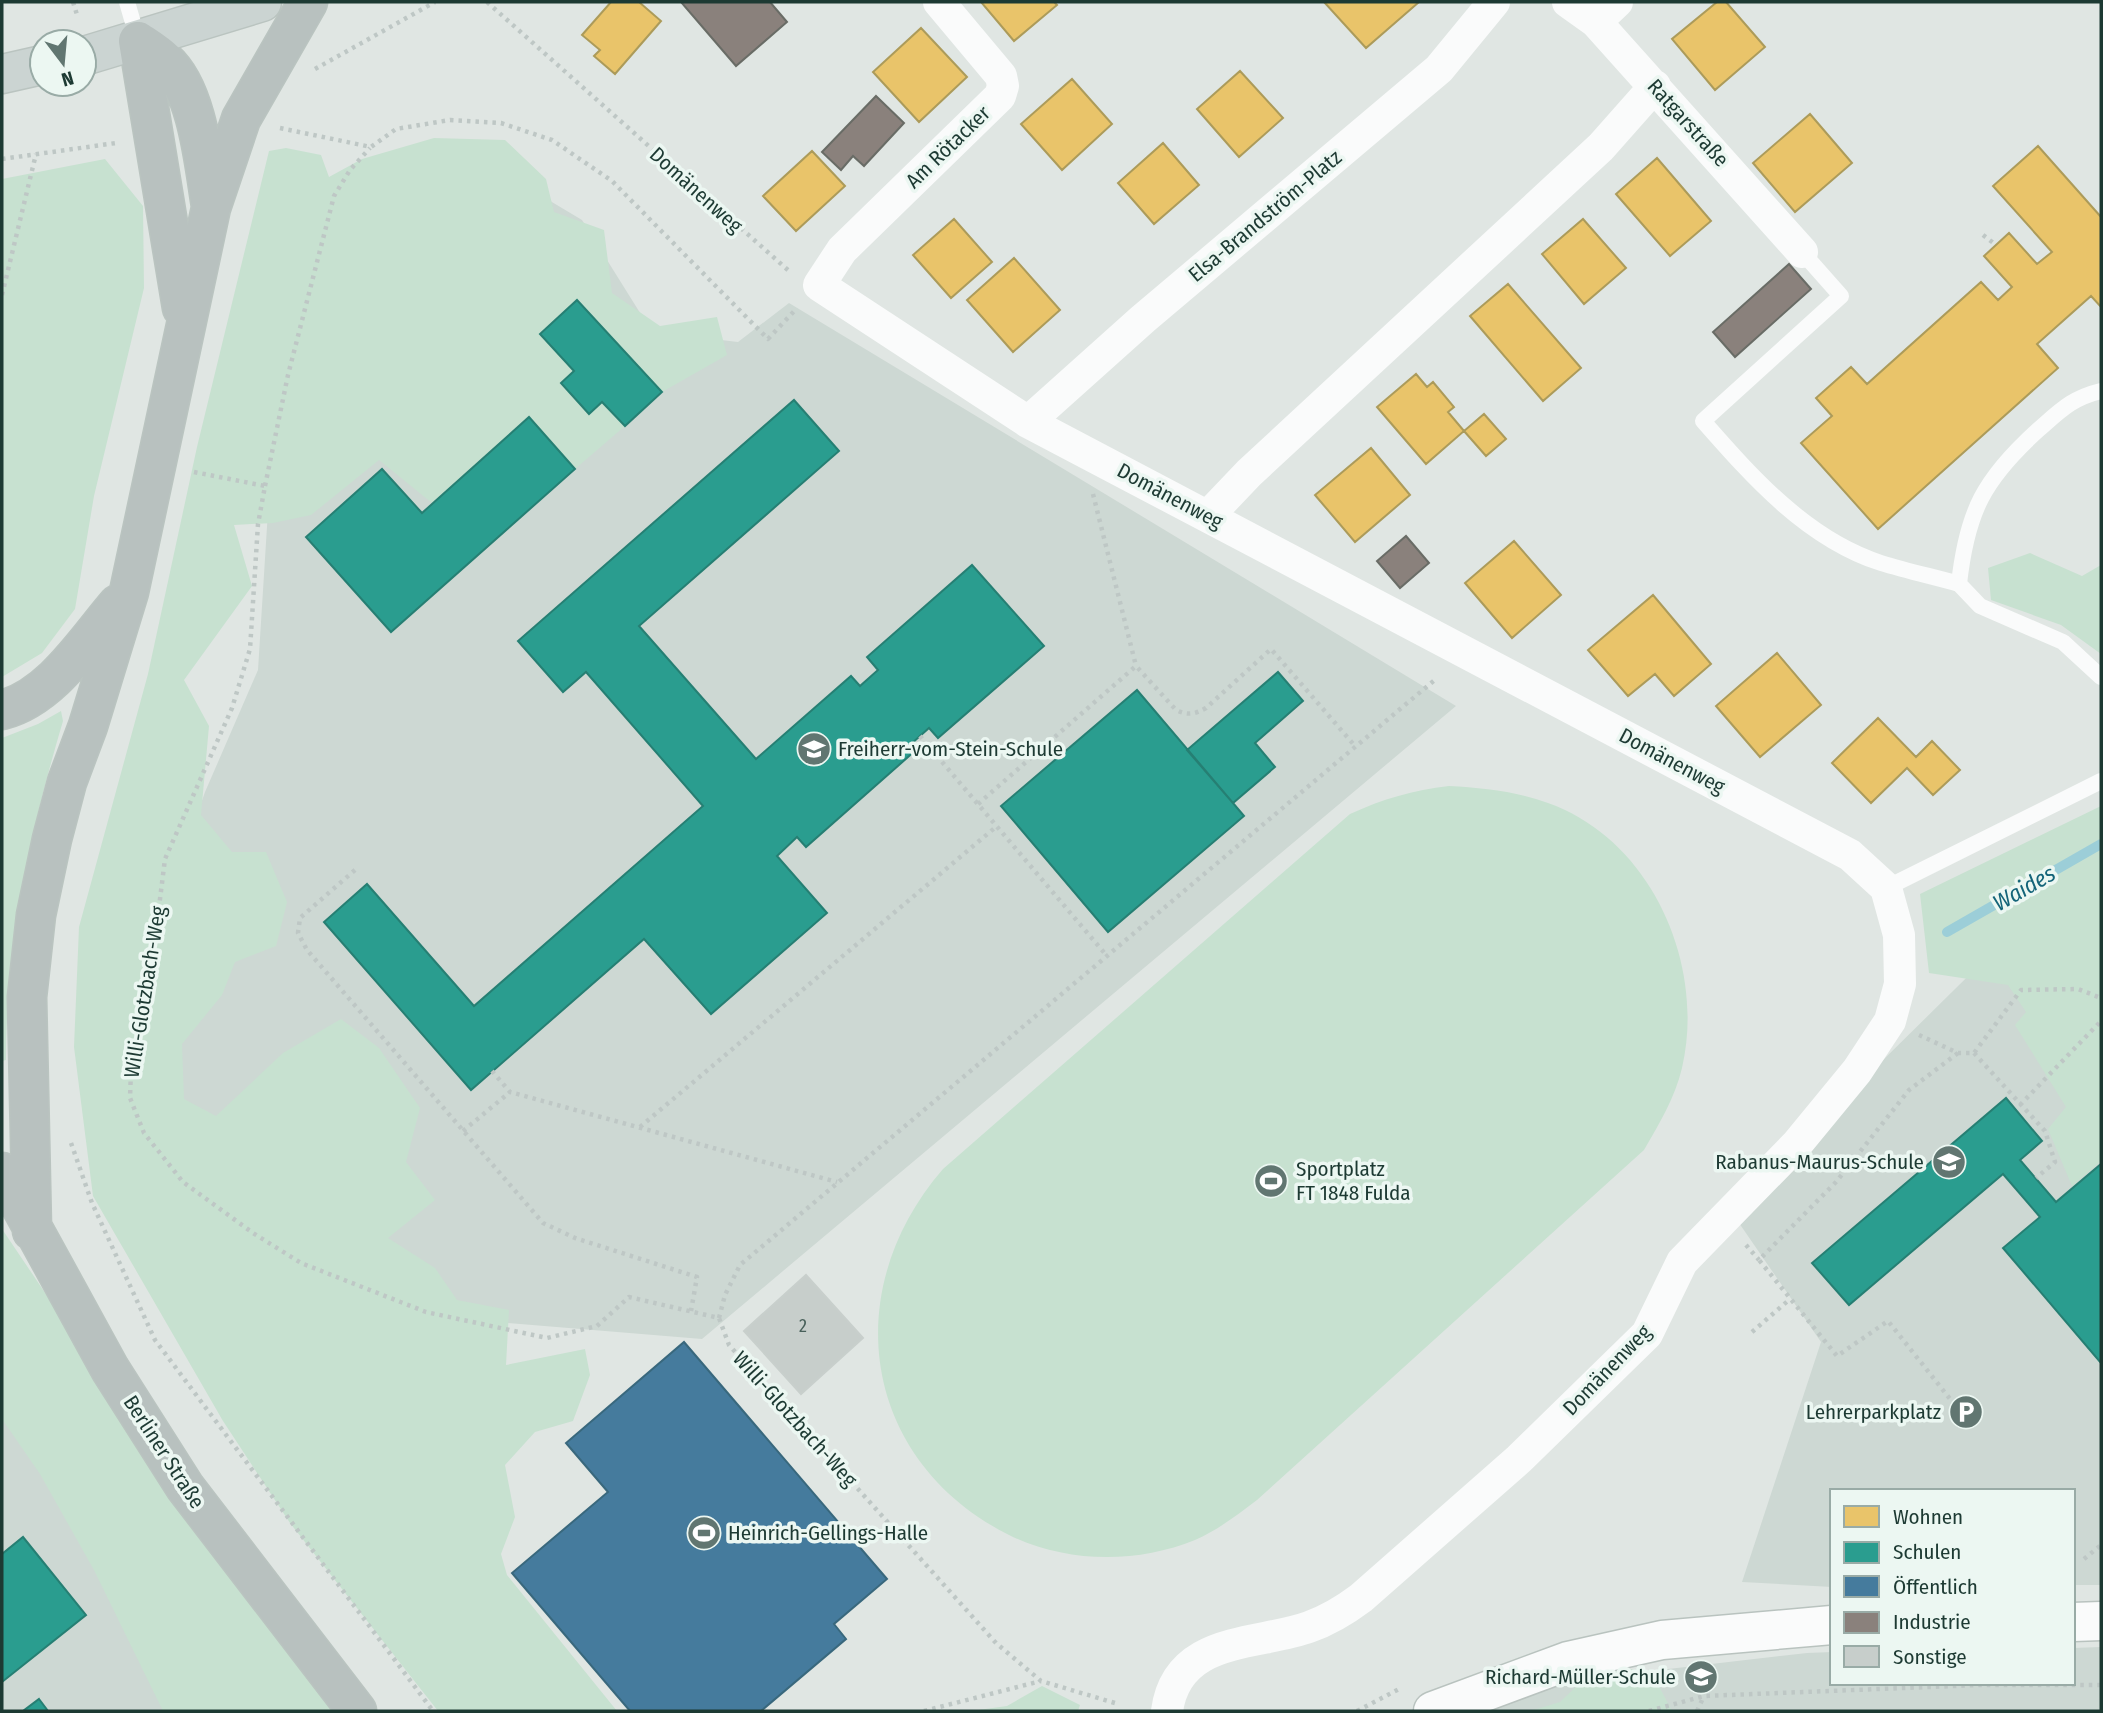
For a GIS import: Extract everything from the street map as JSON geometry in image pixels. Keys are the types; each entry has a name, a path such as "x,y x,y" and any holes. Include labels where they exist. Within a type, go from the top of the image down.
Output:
{"highway":[{"path":"32,1231 26,1056 27,997 36,915 67,782 88,726 129,592 211,208 241,119 308,2"},
{"path":"138,41 167,62 183,90 195,120 211,208"},
{"path":"138,41 185,328"},
{"path":"2,710 12,708 45,688 129,592"},
{"name":"Berliner Straße","path":"2,1172 110,1369 185,1487 357,1711"}],"main road":[{"path":"98,52 262,2"},
{"path":"2,74 28,68"},
{"path":"2075,1622 2101,1621"},
{"path":"1433,1711 1568,1661 1662,1640 1830,1625"}],"street":[{"name":"Am Rötacker","path":"820,285 842,250 1000,96 1001,76 939,2"},
{"name":"Elsa-Brandström-Platz","path":"1028,422 1143,319 1439,69 1494,2"},
{"name":"Ratgarstraße","path":"1568,2 1607,12 1655,86 1802,252"},
{"path":"1209,516 1250,473 1601,147 1655,86"},
{"name":"Domänenweg","path":"820,285 1028,422 1850,855 1886,888 1899,935 1900,984 1890,1021 1857,1071 1797,1144 1682,1262 1647,1334 1519,1459 1361,1598 1336,1616 1307,1628 1260,1636 1198,1659 1179,1675 1168,1698 1167,1711"}],"lane":[{"path":"127,2 138,41"},
{"path":"1802,252 1841,296 1703,421 1763,489 1817,530 1879,562 1959,583 1980,606 2063,642 2101,677"},
{"path":"1959,583 1963,546 1975,509 1990,478 2014,452 2073,399 2101,391"},
{"path":"1886,888 2101,781"}],"path":[{"path":"73,2 75,9"},
{"path":"318,67 435,2"},
{"name":"Domänenweg","path":"487,2 784,269 820,285"},
{"path":"188,470 265,486 288,375 334,197 350,170 371,147 396,129 450,120 501,123 552,140 611,181 768,339 820,285"},
{"path":"275,127 371,147"},
{"path":"2,159 108,146"},
{"path":"2,295 36,154"},
{"path":"1983,235 1996,245"},
{"name":"Willi-Glotzbach-Weg","path":"265,486 258,524 250,649 232,708 165,859 151,971 131,1071 130,1098 144,1133 183,1182 253,1233 301,1263 426,1312 547,1338 597,1326 629,1297 719,1318 729,1345 996,1643 1041,1681 1115,1703"},
{"path":"1091,489 1136,666 1176,710 1185,715 1206,708 1271,649 1355,746"},
{"path":"978,804 1136,666"},
{"path":"719,1318 725,1295 740,1265 1437,678"},
{"path":"920,736 1107,956"},
{"path":"640,1127 997,826"},
{"path":"355,870 300,918 298,933 307,950 543,1223 575,1238 697,1277 691,1311"},
{"path":"1974,1054 2021,990 2078,989 2101,998"},
{"path":"1890,1021 1958,1053 1974,1054 2045,1131 2055,1162 2036,1178"},
{"path":"2020,1105 2101,1021"},
{"path":"1958,1053 1909,1090 1836,1182 1759,1260 1837,1356 1888,1321 1966,1419"},
{"path":"492,1071 510,1092 838,1182"},
{"path":"463,1131 510,1092"},
{"path":"67,1131 92,1203 155,1340 433,1711"},
{"path":"1752,1332 1790,1299"},
{"path":"2084,1559 2101,1545"},
{"path":"924,1711 1041,1681"},
{"path":"1649,1711 1704,1696 1979,1685 2101,1685"},
{"path":"1696,1711 1704,1696"}],"shaded area":[{"name":"Freiherr-vom-Stein-Schule","path":"475,156 582,220 652,332 738,342 789,303 1456,706 702,1339 508,1323 365,1275 145,1112 161,918 205,792 258,670 269,495"},
{"name":"Rabanus-Maurus-Schule","path":"2101,845 2101,1585 2075,1585 2075,1489 1830,1489 1830,1587 1742,1582 1821,1342 1739,1223 1877,1066"},
{"path":"2,1252 334,1711 2,1711"},
{"name":"Richard-Müller-Schule","path":"2101,1647 2101,1711 1485,1711 1597,1667 1651,1671 1807,1653 1830,1652 1830,1685 2075,1685 2075,1648"}],"green space":[{"path":"434,138 505,140 546,179 554,212 604,230 612,293 660,326 717,317 727,355 662,392 577,300 540,334 574,371 561,383 589,413 602,402 625,426 575,469 529,417 432,503 379,460 311,515 273,523 234,525 252,586 184,680 209,726 201,815 232,852 266,852 287,902 276,946 235,962 222,995 182,1044 184,1099 216,1116 283,1053 341,1019 379,1048 420,1108 406,1162 435,1200 388,1238 435,1268 457,1300 509,1310 506,1365 585,1349 590,1375 573,1421 535,1432 505,1465 515,1517 501,1554 507,1575 617,1711 438,1711 290,1523 223,1421 93,1196 74,1047 79,927 148,674 197,447 269,151 286,148 321,155 329,177 362,159"},
{"path":"105,159 143,206 144,288 94,496 75,609 42,653 2,677 2,179"},
{"path":"2030,553 2082,576 2101,565 2101,654 2061,625 1991,600 1988,568"},
{"path":"61,711 63,721 40,804 22,889 10,974 6,1060 2,1061 2,738 38,724"},
{"name":"Sportplatz FT 1848 Fulda","path":"1449,786 1487,789 1523,796 1548,803 1585,821 1616,846 1642,876 1663,911 1678,949 1686,988 1687,1029 1682,1068 1675,1090 1644,1150 1257,1500 1219,1527 1172,1548 1101,1557 1054,1551 1009,1535 960,1503 922,1464 896,1419 881,1370 879,1319 888,1267 909,1217 943,1169 1350,814 1398,796"},
{"path":"2101,806 2101,1161 2072,1186 2048,1129 2066,1107 2015,1025 2026,1012 2008,985 1929,973 1920,894"},
{"path":"2,1229 58,1312 347,1711 163,1711 94,1570 40,1474 2,1419"},
{"path":"1597,1667 1651,1671 1672,1711 1530,1711 1560,1702"},
{"path":"1042,1686 1080,1705 1078,1711 971,1711 1007,1706"}],"building: Wohnen":[{"path":"611,2 639,2 661,21 615,74 594,56 600,50 582,35"},
{"path":"981,2 1054,2 1057,5 1014,41"},
{"path":"1324,2 1419,2 1366,48"},
{"path":"1717,2 1726,2 1765,47 1715,90 1672,39"},
{"path":"921,28 967,77 919,122 873,72"},
{"path":"1240,71 1283,118 1239,157 1197,109"},
{"path":"1072,79 1112,124 1062,170 1021,124"},
{"path":"1810,114 1852,163 1795,212 1753,163"},
{"path":"1163,143 1199,185 1154,224 1118,183"},
{"path":"2038,146 2101,217 2101,307 2091,296 2037,344 2058,368 1878,529 1801,443 1832,416 1816,398 1851,367 1867,384 1981,282 1998,300 2012,287 1984,256 2009,233 2037,264 2052,252 1993,186"},
{"path":"812,151 845,186 796,231 763,196"},
{"path":"1657,158 1711,221 1670,256 1616,194"},
{"path":"954,219 992,262 951,298 913,255"},
{"path":"1583,219 1626,268 1584,304 1542,254"},
{"path":"1014,258 1060,310 1013,352 967,300"},
{"path":"1508,284 1581,368 1543,401 1470,316"},
{"path":"1416,374 1427,387 1433,382 1454,407 1448,412 1464,431 1426,464 1377,407"},
{"path":"1484,414 1506,439 1486,456 1464,431"},
{"path":"1371,448 1410,495 1355,542 1315,495"},
{"path":"1514,541 1561,595 1512,638 1465,583"},
{"path":"1653,595 1711,664 1674,696 1655,674 1628,696 1588,650"},
{"path":"1777,653 1821,705 1760,757 1716,706"},
{"path":"1878,718 1916,757 1932,741 1960,770 1933,795 1907,768 1871,803 1832,763"}],"building: Schulen":[{"path":"577,300 662,392 625,426 602,402 589,414 561,383 574,371 540,334"},
{"path":"794,400 839,451 639,626 756,759 851,676 860,686 878,670 867,657 972,565 1044,646 938,738 929,728 911,744 916,750 806,847 797,837 777,856 827,913 711,1014 644,939 471,1090 324,922 367,884 474,1006 703,806 586,672 563,692 518,641"},
{"path":"529,417 575,469 391,632 306,537 382,469 422,513"},
{"path":"1278,672 1303,701 1255,743 1275,767 1233,803 1187,750"},
{"path":"1137,690 1244,816 1108,932 1001,806"},
{"path":"2006,1098 2042,1141 2020,1160 2056,1202 2101,1164 2101,1363 2003,1248 2040,1217 2003,1174 1849,1305 1812,1263"},
{"path":"23,1537 86,1615 2,1682 2,1554"},
{"path":"39,1699 48,1711 23,1711"}],"building: Öffentlich":[{"name":"Heinrich-Gellings-Halle","path":"684,1342 887,1579 834,1624 846,1639 761,1711 630,1711 512,1573 608,1492 566,1443"}],"building: Industrie":[{"path":"681,2 770,2 787,22 736,66"},
{"path":"876,96 904,123 864,166 853,156 841,170 822,152"},
{"path":"1789,264 1811,289 1735,357 1713,332"},
{"path":"1406,536 1429,563 1400,588 1377,561"}],"building: Sonstige":[{"path":"806,1275 863,1338 801,1394 744,1331"}],"waterway":[{"name":"Waides","path":"1947,932 2101,844"}],"place":[{"name":"Freiherr-vom-Stein-Schule","path":"814,749"},
{"name":"Rabanus-Maurus-Schule","path":"1949,1162"},
{"name":"Sportplatz FT 1848 Fulda","path":"1271,1181"},
{"name":"Lehrerparkplatz","path":"1966,1412"},
{"name":"Heinrich-Gellings-Halle","path":"704,1533"},
{"name":"Richard-Müller-Schule","path":"1701,1677"}]}
